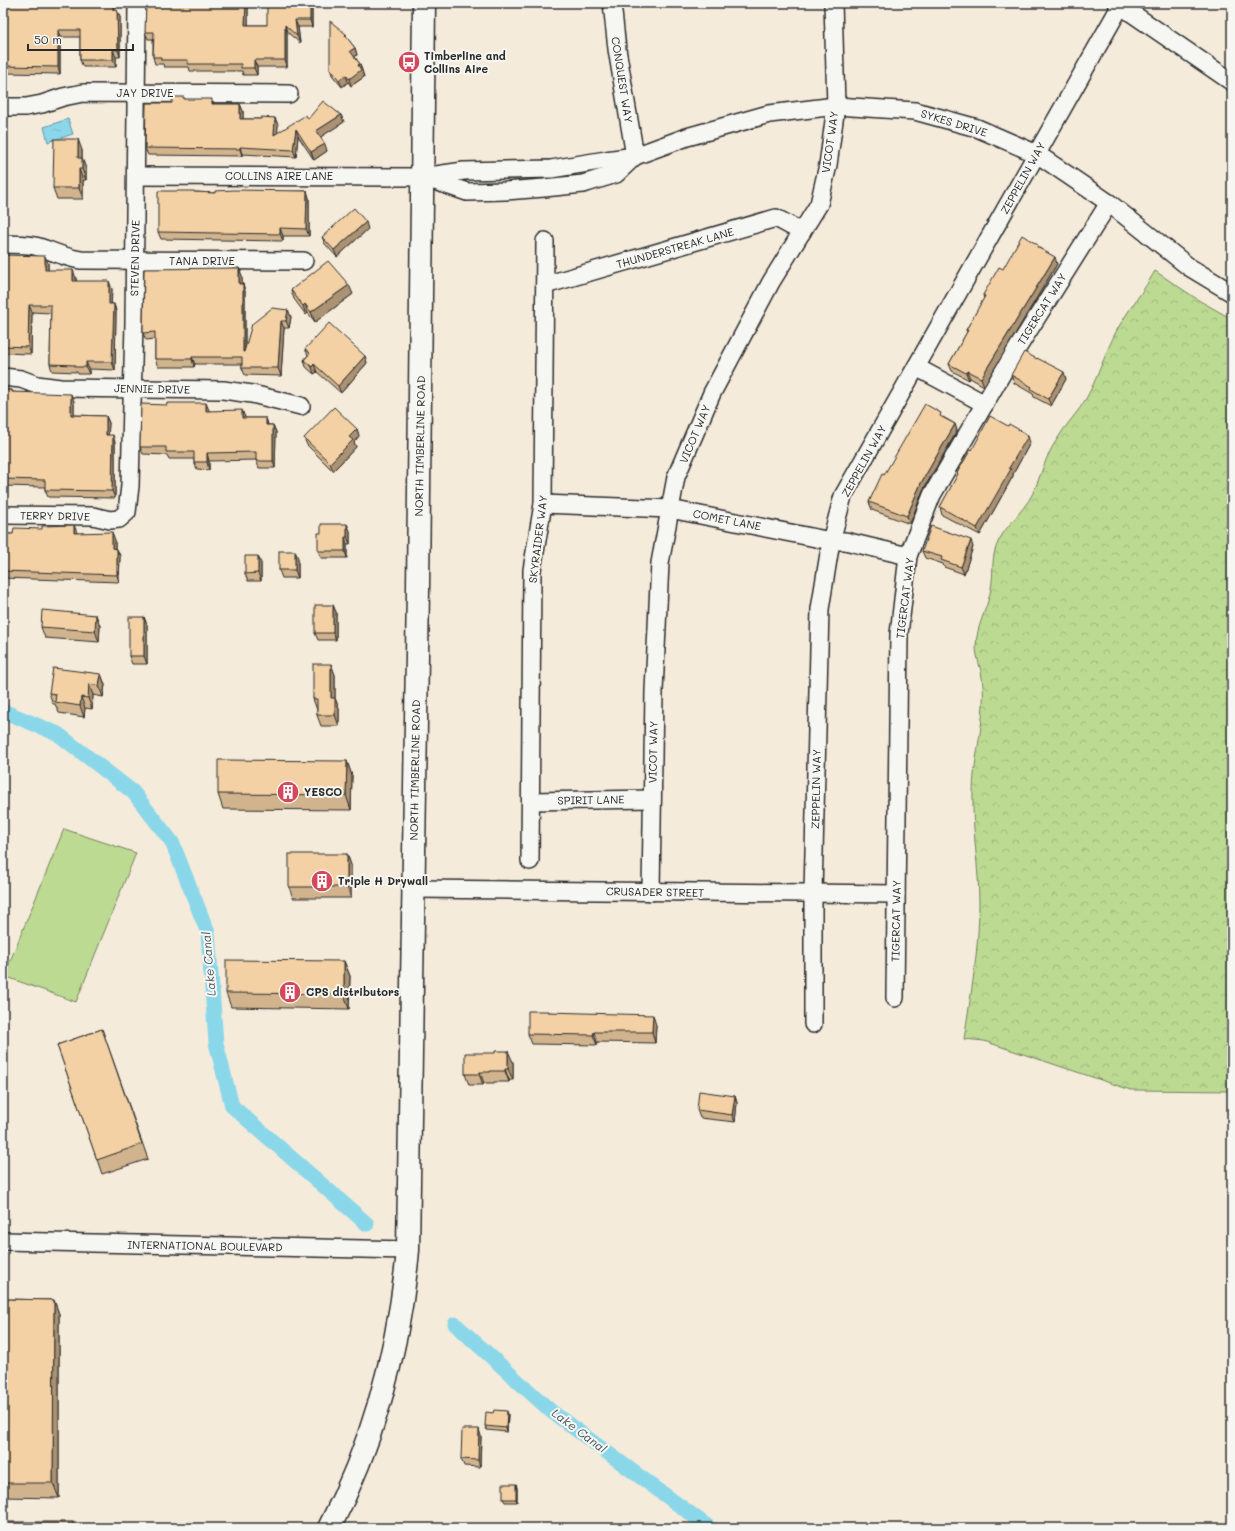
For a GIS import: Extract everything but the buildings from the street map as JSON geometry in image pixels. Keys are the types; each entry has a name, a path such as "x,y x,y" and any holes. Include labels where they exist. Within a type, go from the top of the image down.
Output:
{"main road":[{"name":"NORTH TIMBERLINE ROAD","path":"329,1528 347,1493 370,1436 386,1379 401,1313 408,1250 414,890 424,3"}],"street":[{"name":"STEVEN DRIVE","path":"127,512 130,486 135,260 138,3"},
{"name":"CONQUEST WAY","path":"612,3 616,50 635,156"},
{"name":"VICOT WAY","path":"651,892 654,691 660,563 676,478 712,393 771,282 819,204 828,165 836,106 833,3"},
{"path":"1119,4 1232,82"},
{"name":"ZEPPELIN WAY","path":"813,1024 813,893 820,609 831,541 843,496 1037,154 1119,4"},
{"name":"JAY DRIVE","path":"3,107 26,107 83,93 289,94"},
{"name":"SYKES DRIVE","path":"635,156 687,138 769,114 836,106 915,110 977,128 1037,154 1109,203 1189,267 1232,294"},
{"name":"COLLINS AIRE LANE","path":"136,176 422,177 467,192 504,191 583,184 616,174 635,156"},
{"name":"TIGERCAT WAY","path":"895,998 899,634 908,556 932,495 1010,360 1109,203"},
{"name":"THUNDERSTREAK LANE","path":"545,285 776,218 802,232"},
{"name":"SKYRAIDER WAY","path":"530,861 532,570 544,504 545,240"},
{"name":"TANA DRIVE","path":"3,244 36,246 69,258 100,260 304,261"},
{"path":"916,367 985,404"},
{"name":"JENNIE DRIVE","path":"3,378 21,379 37,385 60,388 222,390 252,394 301,406"},
{"name":"COMET LANE","path":"544,504 670,509 831,541 845,541 908,556"},
{"name":"TERRY DRIVE","path":"3,516 93,516 110,520 119,519 127,512"},
{"name":"SPIRIT LANE","path":"531,802 652,799"},
{"name":"CRUSADER STREET","path":"414,890 896,894"},
{"name":"INTERNATIONAL BOULEVARD","path":"3,1241 408,1250"}],"green space":[{"path":"1155,271 1200,301 1232,319 1232,1091 1131,1090 984,1041 964,1039 974,972 979,921 979,890 973,782 981,726 983,688 982,675 976,647 978,631 991,588 994,552 1003,533 1029,500 1052,447 1087,397 1116,332"},
{"path":"64,829 136,853 76,1002 4,976"}],"water":[{"path":"68,119 73,134 48,142 44,127"}],"waterway":[{"name":"Lake Canal","path":"3,711 58,734 133,792 172,842 208,933 216,1043 232,1106 367,1224"},
{"name":"Lake Canal","path":"455,1324 552,1412 710,1528"}],"place":[{"name":"Timberline and Collins Aire","path":"409,62"},
{"name":"YESCO","path":"288,792"},
{"name":"Triple H Drywall","path":"322,881"},
{"name":"CPS distributors","path":"290,992"}]}
